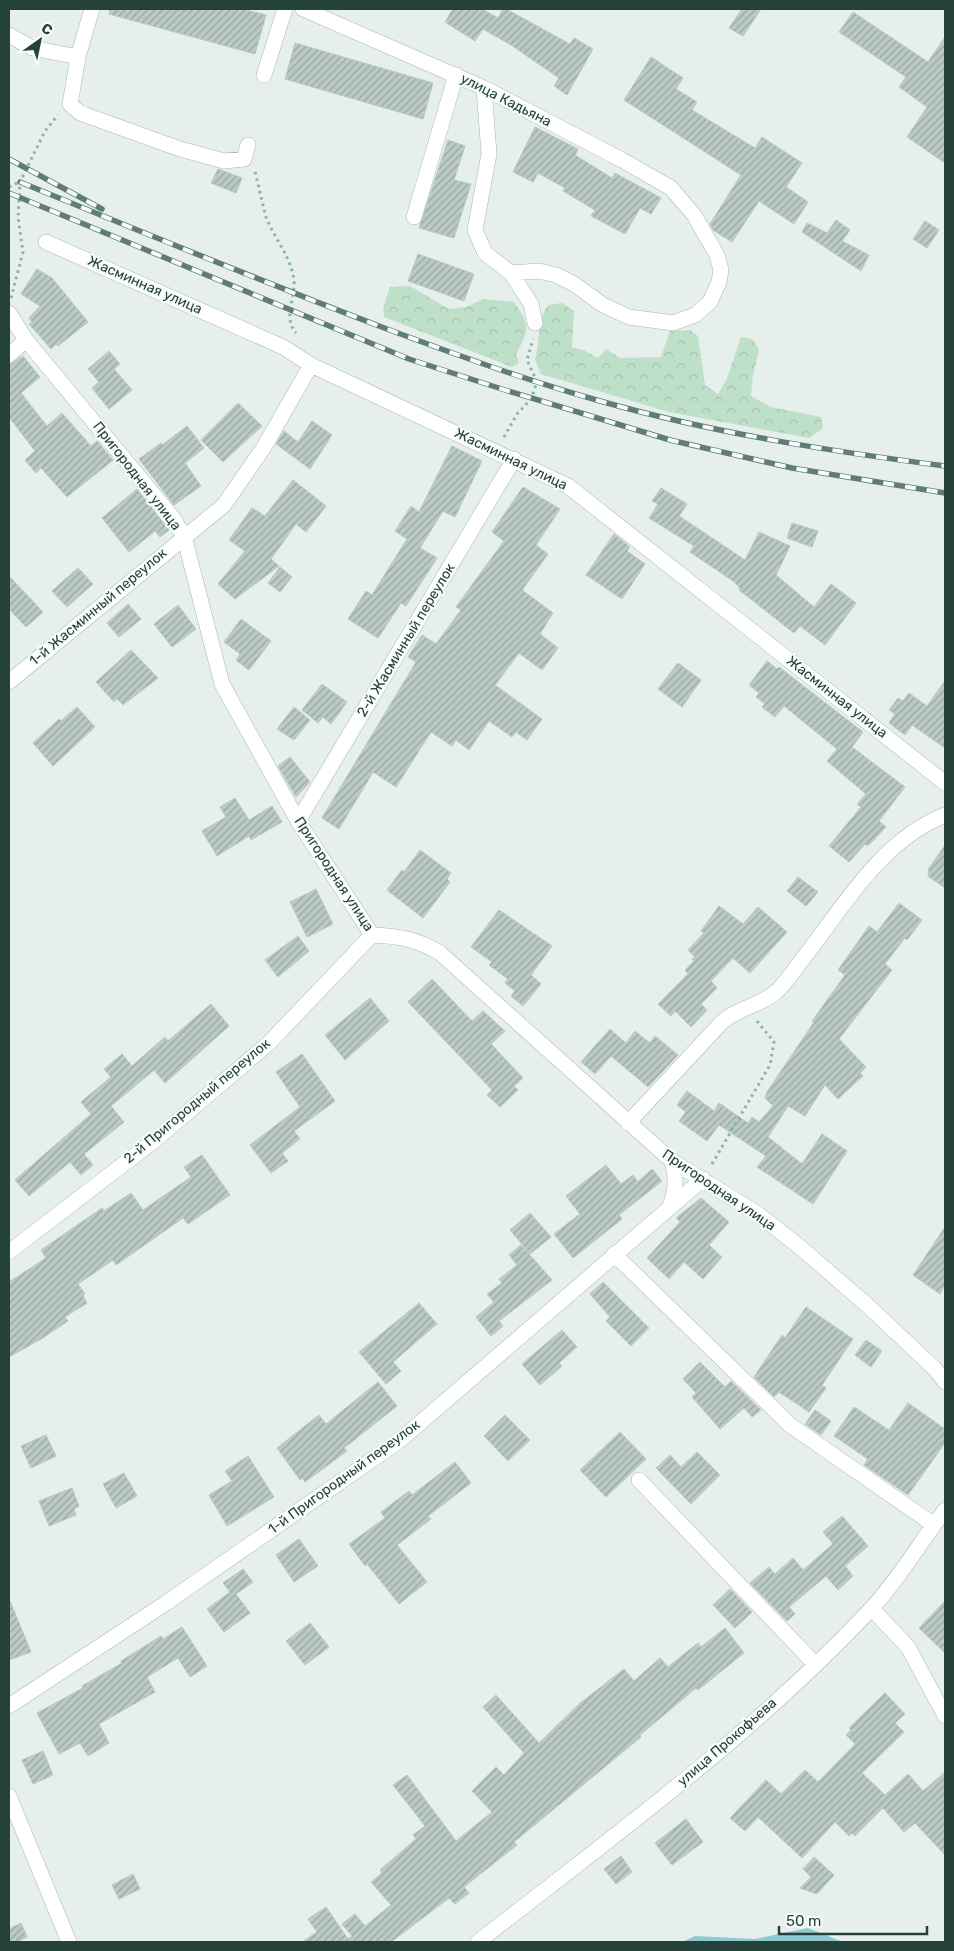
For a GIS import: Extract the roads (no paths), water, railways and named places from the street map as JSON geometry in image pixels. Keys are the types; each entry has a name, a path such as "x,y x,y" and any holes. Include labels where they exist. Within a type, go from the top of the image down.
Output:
{"street":[{"path":"92,9 78,57 70,104 80,113 180,149 224,161 244,158 248,145"},
{"path":"264,75 284,9"},
{"name":"улица Кадьяна","path":"303,9 484,88 622,160 671,188 694,215 717,254 721,270 719,282 710,302 695,315 673,323 629,317 603,305 574,284 556,275 539,270 511,273"},
{"path":"9,35 32,48 78,57"},
{"path":"414,217 456,75"},
{"path":"484,88 490,154 475,230 485,254 511,273 531,304 535,323"},
{"name":"Жасминная улица","path":"46,242 283,347 311,365 568,486 945,783"},
{"name":"Пригородная улица","path":"9,313 26,340 173,518 184,536 222,684 298,821 372,935 403,937 422,942 440,953 672,1161 758,1214 801,1248 887,1324 935,1369 945,1382"},
{"path":"9,355 26,340"},
{"name":"1-й Жасминный переулок","path":"9,682 224,505 264,447 311,365"},
{"name":"2-й Жасминный переулок","path":"298,821 514,459"},
{"path":"628,1123 723,1021 731,1014 751,1006 776,992 874,867 900,840 931,821 945,815"},
{"name":"2-й Пригородный переулок","path":"9,1252 155,1140 269,1043 372,935"},
{"path":"669,1208 674,1195 676,1178 672,1161"},
{"name":"1-й Пригородный переулок","path":"9,1706 166,1604 399,1441 703,1179"},
{"path":"614,1254 790,1425 934,1524"},
{"path":"639,1480 815,1664"},
{"name":"улица Прокофьева","path":"478,1942 669,1792 788,1690 872,1609 945,1510"},
{"path":"872,1609 908,1647 945,1716"},
{"path":"9,1796 14,1824 69,1942"}],"water":[{"path":"808,1928 843,1942 682,1942 695,1936 755,1939"}],"railway":[{"path":"9,159 102,209"},
{"path":"20,182 387,329 546,385 685,423 728,432 858,454 945,466"},
{"path":"9,193 409,359 505,390 670,440 792,468 945,493"}]}
